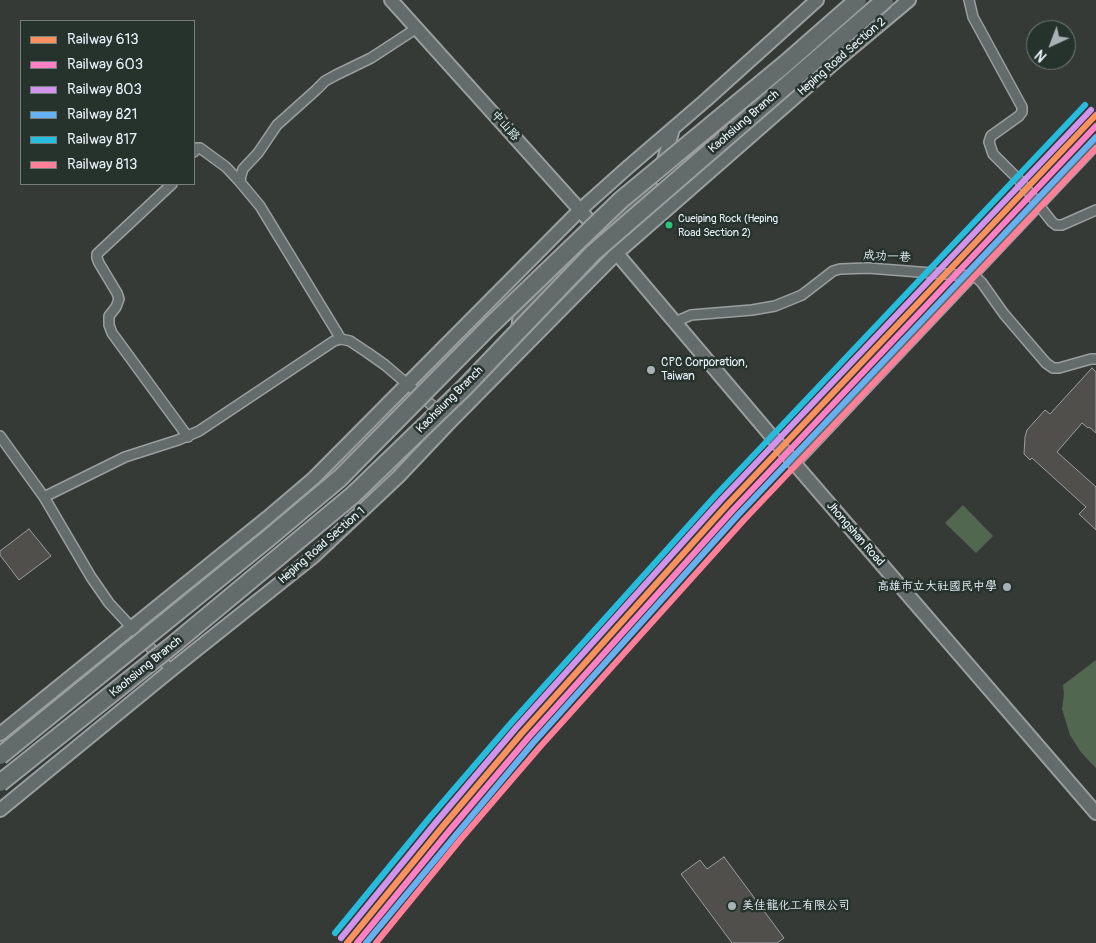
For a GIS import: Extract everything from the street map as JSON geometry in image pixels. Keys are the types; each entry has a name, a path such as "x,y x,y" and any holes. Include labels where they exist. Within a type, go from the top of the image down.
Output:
{"highway":[{"name":"Kaohsiung Branch","path":"0,756 258,547 340,478 491,325 621,200 785,64 858,0"},
{"name":"Kaohsiung Branch","path":"0,783 174,644 353,495 465,387 593,253 885,0"}],"street":[{"name":"中山路","path":"391,0 617,253"},
{"path":"0,734 314,478 580,210 817,0"},
{"name":"Heping Road Section 2","path":"617,253 909,0"},
{"path":"969,0 972,17 1022,107 1022,112 1019,116 991,136 989,142 993,154 1020,181 1056,225 1062,225 1096,210"},
{"path":"240,182 244,169 258,153 277,125 325,81 371,58 416,28"},
{"path":"514,359 520,314 600,233 659,177 673,129"},
{"path":"795,464 1096,145"},
{"path":"195,151 200,148 226,167 260,206 340,339"},
{"path":"171,185 98,254 97,258 117,292 119,299 109,316 109,325 112,333 188,436"},
{"name":"Jhongshan Road","path":"617,253 795,464 1096,813"},
{"name":"Heping Road Section 1","path":"0,810 314,556 398,477 617,253"},
{"name":"成功一巷","path":"675,322 691,315 752,310 775,306 802,295 833,271 840,269 868,268 972,276"},
{"path":"972,276 982,283 1004,314 1046,363 1054,368 1060,368 1096,359"},
{"path":"44,497 125,457 199,431 334,341 340,339 350,341 385,365 451,421"},
{"path":"0,436 44,497 91,577 109,603 171,670"}],"green space":[{"path":"963,505 993,536 976,553 945,523"},
{"path":"1096,660 1096,768 1080,751 1070,735 1062,709 1063,685"}],"building":[{"path":"1092,368 1096,372 1096,433 1082,423 1057,452 1096,487 1096,530 1079,514 1086,507 1032,458 1030,460 1024,454 1027,430 1045,410 1050,414"},
{"path":"29,529 51,556 19,580 0,555 0,551"},
{"name":"美佳龍化工有限公司","path":"724,857 784,938 777,943 732,943 681,874 700,860 707,869"}],"rail line":[{"name":"817","path":"335,933 431,816 511,723 716,495 1085,105"},
{"name":"803","path":"341,938 516,728 721,500 1091,110"},
{"name":"613","path":"347,943 522,733 727,505 1096,115"},
{"name":"603","path":"357,943 528,738 733,510 1096,126"},
{"name":"821","path":"366,943 533,743 738,515 1096,137"},
{"name":"813","path":"376,943 460,840 539,748 744,520 1096,148"}],"place":[{"name":"Cueiping Rock (Heping Road Section 2)","path":"669,225"},
{"name":"CPC Corporation, Taiwan","path":"651,370"},
{"name":"高雄市立大社國民中學","path":"1007,587"},
{"name":"美佳龍化工有限公司","path":"732,906"}]}
